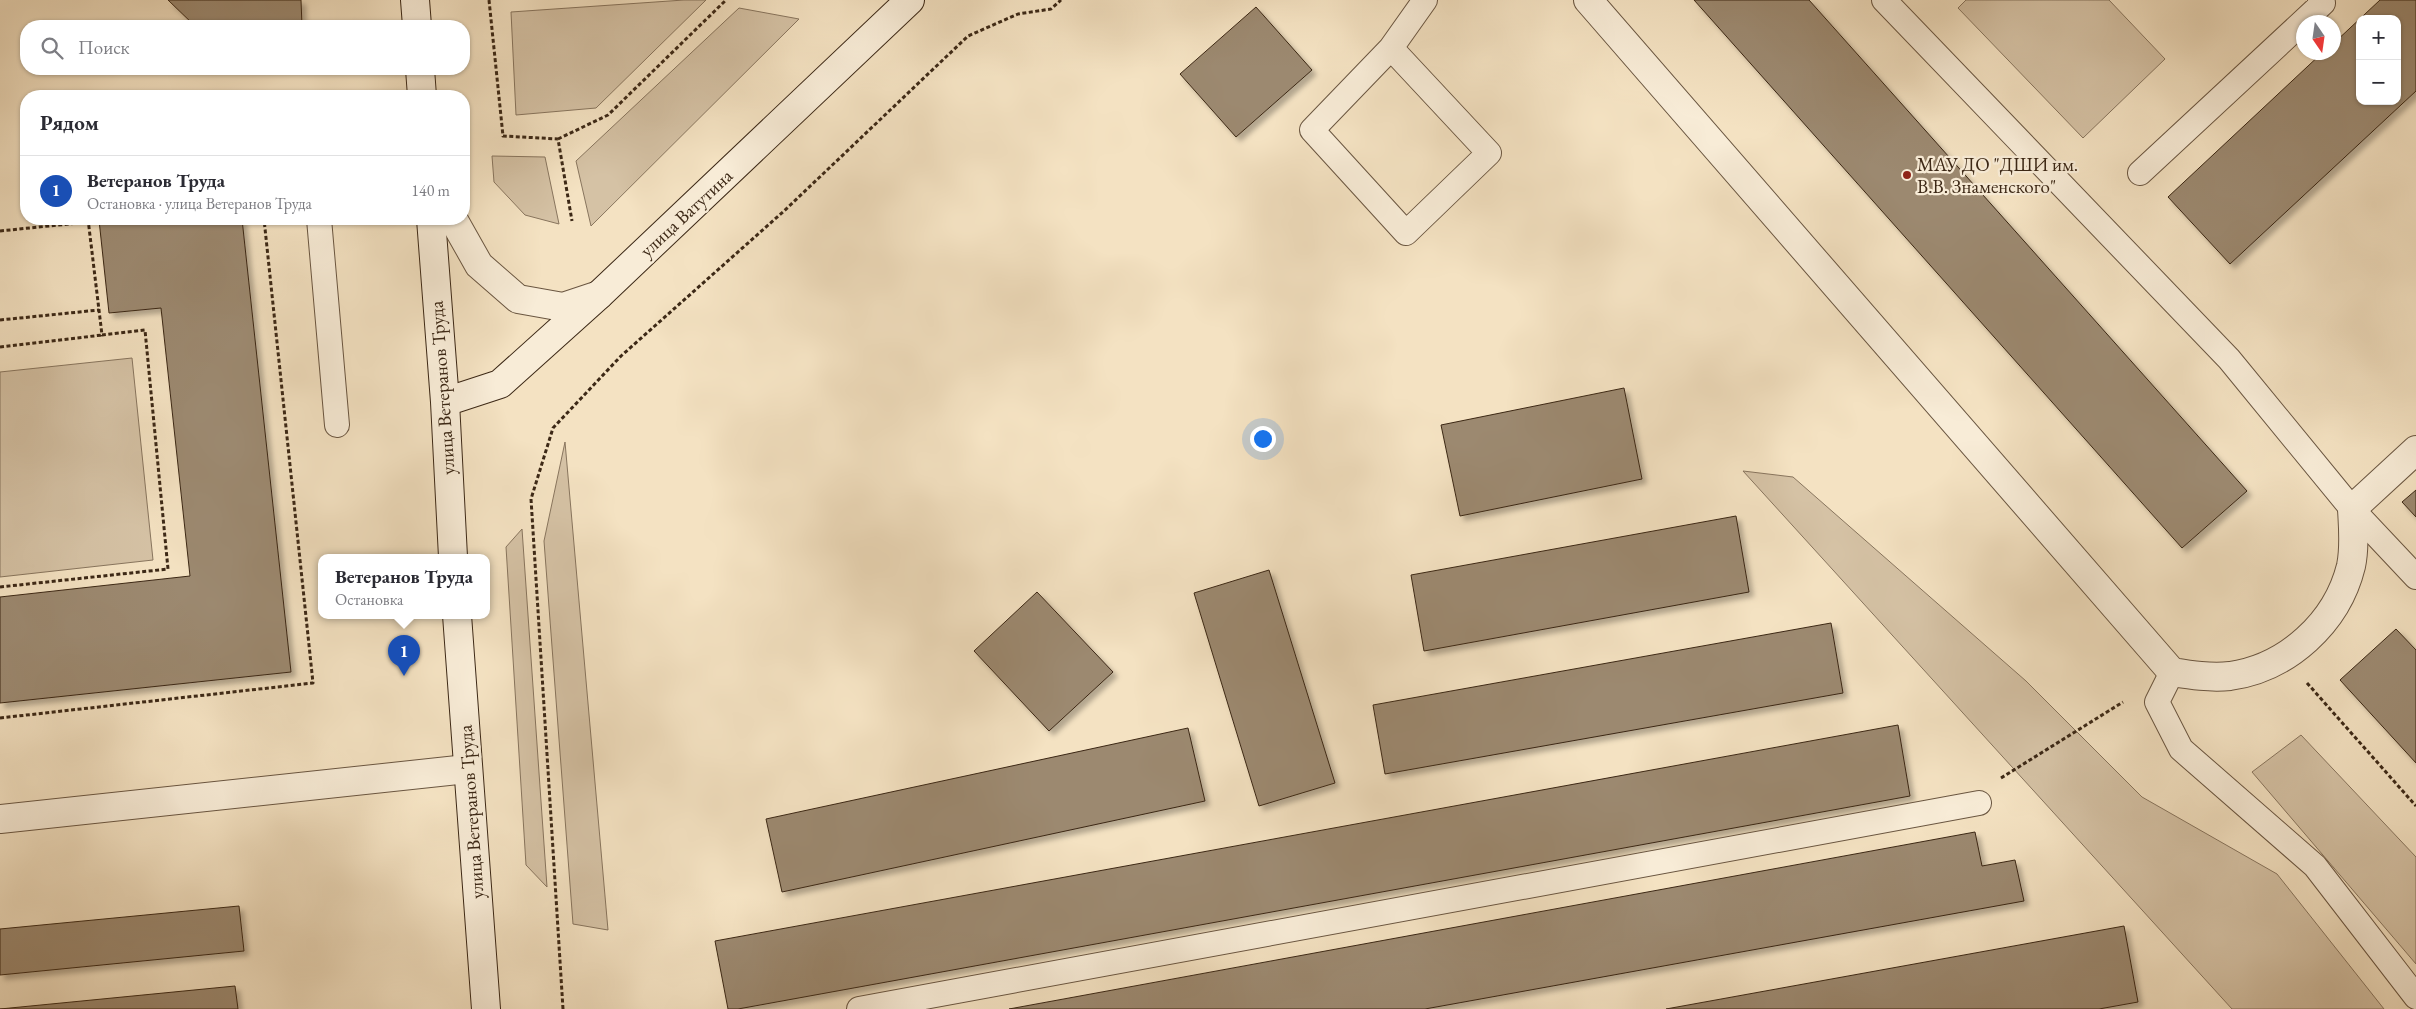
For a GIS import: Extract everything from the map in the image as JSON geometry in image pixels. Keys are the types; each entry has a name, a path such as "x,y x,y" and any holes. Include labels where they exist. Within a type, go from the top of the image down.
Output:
{"street":[{"path":"415,0 417,20"},
{"name":"улица Ватутина","path":"445,402 500,384 599,295 910,0"},
{"path":"1588,0 2172,672 2201,677 2230,676 2258,669 2284,657 2307,640 2326,618 2341,593 2351,566 2354,537 2352,509 2416,450"},
{"path":"420,75 422,90"},
{"name":"улица Ветеранов Труда","path":"431,225 445,402 453,554"},
{"path":"456,225 479,265 518,299 562,306 599,295"},
{"name":"улица Ветеранов Труда","path":"457,619 486,1009"},
{"path":"0,819 467,770"}],"lane":[{"path":"1391,48 1490,153 1406,233 1312,130 1391,48 1425,0"},
{"path":"1884,0 2230,359 2352,509 2416,577"},
{"path":"2140,174 2322,3 2320,0"},
{"path":"320,225 337,425"},
{"path":"2172,672 2157,702 2181,749 2315,866 2416,997"},
{"path":"859,1009 1979,803"}],"path":[{"path":"489,0 504,136 558,139 608,115 726,0"},
{"path":"564,1008 531,499 553,428 621,356 784,211 968,36 1018,14 1051,9 1061,0"},
{"path":"558,139 572,221"},
{"path":"0,231 48,225"},
{"path":"89,225 102,335"},
{"path":"0,718 313,683 265,225"},
{"path":"0,320 99,310"},
{"path":"0,347 145,330 168,569 0,587"},
{"path":"2284,657 2416,806"},
{"path":"1979,803 1994,783 2172,672"}],"shaded area":[{"path":"706,0 596,108 516,115 511,12"},
{"path":"1966,0 2109,0 2165,59 2083,138 1958,8"},
{"path":"739,8 799,19 591,226 576,161"},
{"path":"492,156 545,157 559,224 525,215 494,182"},
{"path":"132,358 153,560 0,577 0,372"},
{"path":"565,442 608,930 573,924 544,541"},
{"path":"1743,471 1793,477 2026,681 2142,797 2277,874 2384,1009 2232,1009"},
{"path":"522,529 547,887 526,865 506,547"},
{"path":"2301,735 2416,857 2416,964 2252,772"}],"building":[{"path":"168,0 301,0 302,20 189,20"},
{"path":"1694,0 1809,0 2247,491 2182,548"},
{"path":"2380,0 2416,0 2416,91 2401,105 2401,15 2364,15"},
{"path":"1256,7 1312,70 1236,137 1180,74"},
{"path":"2356,22 2356,105 2401,105 2230,264 2168,197 2314,60 2341,60 2341,36"},
{"path":"100,225 243,225 291,672 0,703 0,597 190,576 161,308 109,313"},
{"path":"1624,388 1642,479 1460,516 1441,425"},
{"path":"2416,490 2416,517 2402,502"},
{"path":"1736,516 1749,592 1424,651 1411,575"},
{"path":"1269,570 1335,783 1259,806 1194,593"},
{"path":"1037,592 1113,672 1049,731 974,651"},
{"path":"1831,623 1843,693 1385,774 1373,705"},
{"path":"2396,629 2416,650 2416,763 2340,680"},
{"path":"1898,725 1910,796 738,1009 728,1009 715,941"},
{"path":"1188,728 1205,801 782,892 766,819"},
{"path":"1975,832 1982,866 2015,860 2024,901 1425,1009 1009,1009"},
{"path":"239,906 244,951 0,975 0,929"},
{"path":"2124,926 2138,1002 2099,1009 1666,1009"},
{"path":"235,986 238,1009 0,1009"}],"place":[{"name":"МАУ ДО \"ДШИ им. В.В. Знаменского\"","path":"1907,175"},
{"name":"Ветеранов Труда","path":"404,676"}]}
